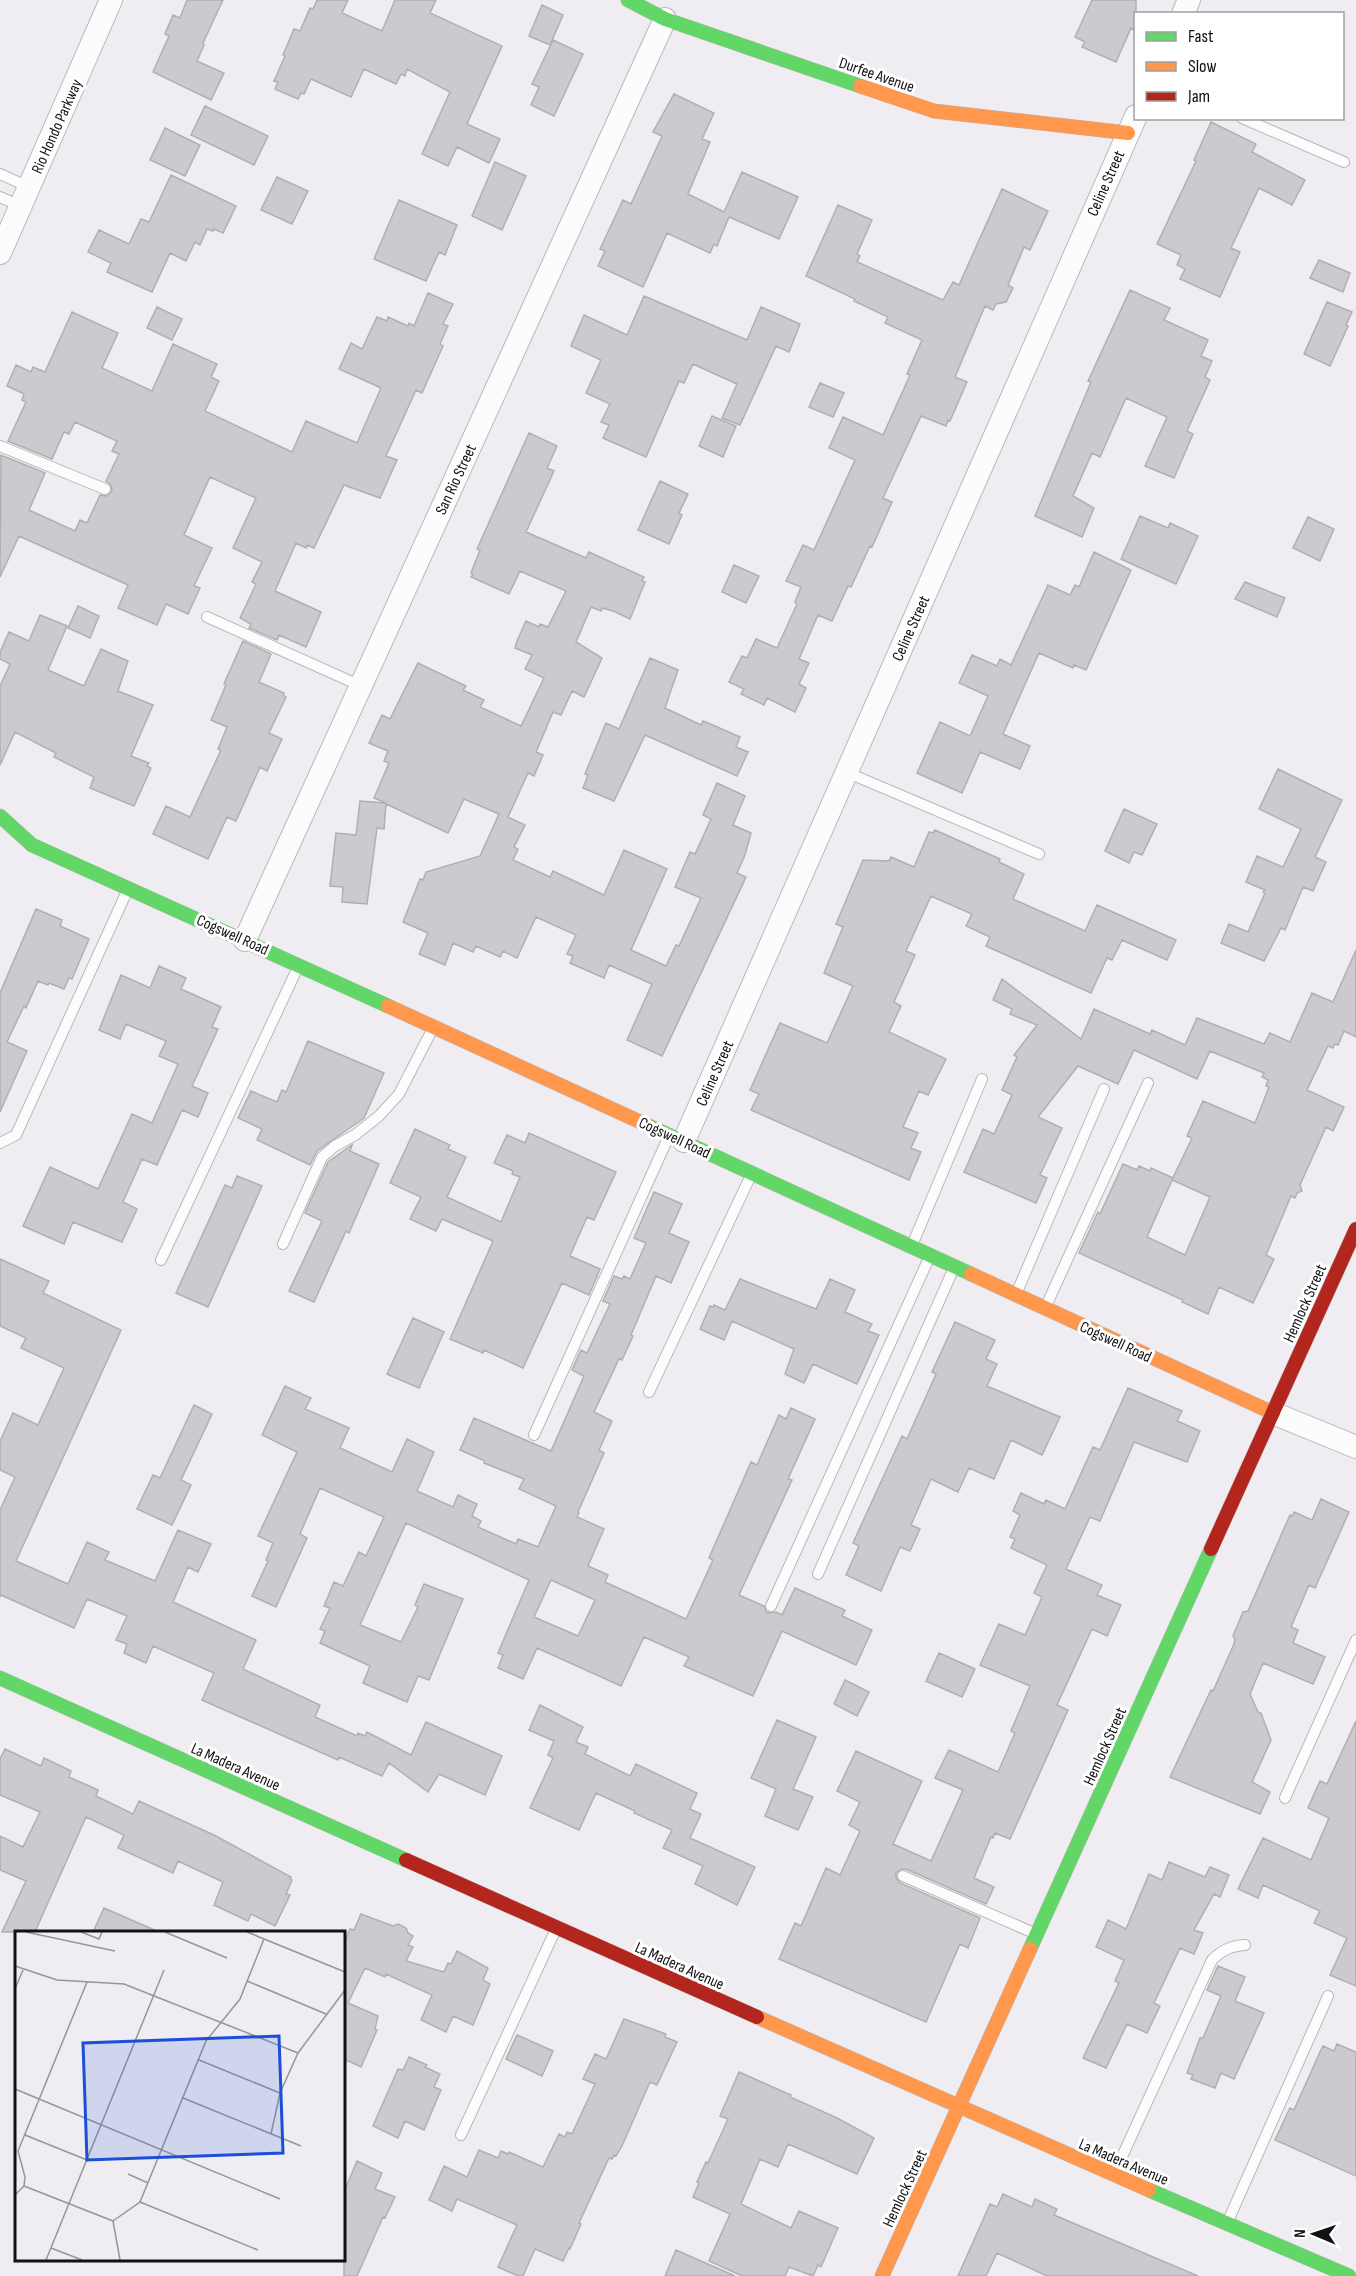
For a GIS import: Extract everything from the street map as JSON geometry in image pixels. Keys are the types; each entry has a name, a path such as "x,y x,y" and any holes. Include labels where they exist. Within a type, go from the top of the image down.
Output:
{"street":[{"name":"Rio Hondo Parkway","path":"0,253 111,0"},
{"name":"Durfee Avenue","path":"627,0 665,19 934,111 1132,124"},
{"name":"San Rio Street","path":"245,940 665,19"},
{"name":"Celine Street","path":"677,1138 846,772 1132,124"},
{"name":"Cogswell Road","path":"0,816 32,845 299,964 1273,1413 1356,1448"},
{"name":"Hemlock Street","path":"882,2276 1356,1229"},
{"name":"La Madera Avenue","path":"0,1678 958,2108 1348,2276"}],"lane":[{"path":"1247,120 1344,162"},
{"path":"0,174 25,196"},
{"path":"0,197 25,196"},
{"path":"0,446 105,489"},
{"path":"207,616 361,686"},
{"path":"846,772 1039,854"},
{"path":"0,1143 16,1135 129,888"},
{"path":"162,1260 299,964"},
{"path":"284,1244 322,1157 379,1116 399,1094 434,1026"},
{"path":"912,1246 982,1079"},
{"path":"1045,1309 1148,1083"},
{"path":"1015,1295 1104,1089"},
{"path":"534,1436 677,1138"},
{"path":"649,1392 752,1172"},
{"path":"771,1606 931,1255"},
{"path":"818,1574 954,1266"},
{"path":"1285,1798 1356,1640"},
{"path":"903,1876 1037,1934"},
{"path":"461,2135 556,1928"},
{"path":"1113,2175 1212,1960 1221,1951 1232,1946 1245,1945"},
{"path":"1227,2224 1329,1995"}],"building":[{"path":"187,0 223,0 197,61 224,73 211,100 153,72 169,36 165,34 173,15 180,18"},
{"path":"317,0 348,0 342,13 382,31 395,0 436,0 430,13 502,46 467,124 500,139 489,163 457,147 448,166 422,154 450,92 407,69 405,76 401,74 396,84 364,69 351,97 311,79 304,94 301,93 298,99 275,89 278,82 274,81 294,29 300,31 310,8 313,9"},
{"path":"1092,0 1136,0 1134,30 1131,28 1116,62 1082,47 1085,42 1075,37"},
{"path":"542,5 563,15 550,45 529,36"},
{"path":"553,40 583,54 554,116 531,105 539,87 532,84"},
{"path":"674,94 714,113 702,139 710,142 688,194 724,212 742,172 798,197 779,239 729,217 717,246 714,244 710,253 667,233 643,287 598,266 605,251 600,249 623,200 631,204 662,136 653,132"},
{"path":"205,106 268,136 254,165 191,135"},
{"path":"1211,122 1256,144 1252,152 1305,180 1292,205 1259,188 1231,248 1240,252 1220,297 1180,279 1185,269 1177,265 1181,255 1157,244 1196,161 1194,160"},
{"path":"165,128 200,145 185,176 150,160"},
{"path":"495,162 526,176 502,230 472,216"},
{"path":"171,175 236,206 223,233 207,229 200,245 195,242 186,261 170,253 152,292 107,272 111,263 88,252 99,230 129,244 141,219 149,222"},
{"path":"277,177 308,191 292,224 261,210"},
{"path":"1002,189 1048,211 1030,250 1024,247 1008,285 1013,288 1006,302 996,304 993,310 985,306 955,377 967,382 950,421 948,420 946,426 921,416 883,498 892,502 872,547 870,546 851,587 848,586 832,621 818,615 799,659 809,663 799,684 806,688 795,712 767,698 764,705 741,694 744,689 729,682 742,656 747,658 756,639 777,648 797,604 795,602 801,587 786,581 803,545 814,550 855,460 829,448 843,417 883,435 910,375 907,374 922,340 885,323 888,317 806,276 838,205 872,220 857,254 860,256 857,262 943,300 953,282 959,285"},
{"path":"399,200 457,225 445,255 439,252 426,281 374,259"},
{"path":"1319,260 1350,273 1343,292 1310,278"},
{"path":"1130,290 1170,308 1164,320 1208,340 1201,356 1212,361 1205,377 1210,380 1187,431 1193,434 1174,478 1145,466 1167,417 1126,398 1100,457 1092,453 1073,496 1094,508 1082,537 1035,516 1091,382 1088,381"},
{"path":"428,293 453,304 443,324 448,326 440,344 443,346 422,393 416,390 386,456 397,460 380,498 344,485 314,548 307,545 306,548 296,543 275,591 321,612 306,647 279,635 277,640 249,628 251,624 240,618 256,584 252,582 262,562 233,548 256,498 210,477 184,535 212,548 194,586 200,588 188,614 166,604 157,625 118,608 128,585 19,536 0,577 1,455 45,473 29,510 75,531 80,520 87,523 100,495 107,496 112,491 111,485 106,481 119,454 112,451 117,441 75,422 69,434 64,432 52,459 8,441 26,402 22,400 24,394 7,386 16,365 31,372 33,367 45,372 72,312 118,333 102,368 152,391 173,344 217,364 211,377 219,381 205,411 292,452 306,421 357,443 381,388 339,369 351,343 362,349 377,317 387,321 388,317 408,326 409,323 414,326"},
{"path":"644,296 747,340 761,307 800,324 789,352 776,346 740,425 722,418 737,384 693,364 684,383 679,381 646,457 603,438 609,425 601,422 610,404 586,393 601,360 571,346 584,315 627,335"},
{"path":"1327,302 1352,312 1330,366 1304,354"},
{"path":"157,307 182,319 172,340 147,328"},
{"path":"820,383 844,393 833,417 809,407"},
{"path":"712,416 736,426 723,457 699,446"},
{"path":"529,433 557,446 547,468 554,471 526,532 586,558 589,552 644,577 642,581 645,582 630,619 613,611 602,608 601,611 591,607 576,642 602,658 584,697 572,691 561,715 553,712 536,752 543,755 534,776 528,773 508,817 525,825 514,847 518,849 513,860 550,877 553,871 604,895 624,850 667,869 631,950 666,966 676,945 679,946 701,898 675,887 690,852 695,854 711,819 703,815 717,783 745,796 733,825 751,833 737,873 746,877 662,1056 627,1040 652,984 609,965 604,978 570,963 573,956 567,954 576,935 536,917 517,958 503,951 500,957 476,946 473,952 453,943 445,965 419,954 428,933 403,922 420,879 423,880 426,872 480,856 499,814 464,799 448,833 386,804 384,829 377,828 367,904 342,902 343,887 330,886 336,833 356,835 360,801 386,803 374,798 389,763 384,761 388,751 369,743 382,715 390,719 418,663 466,686 463,690 484,700 480,707 521,726 544,678 525,669 532,655 515,648 526,621 539,627 540,624 548,627 566,591 520,571 509,594 471,577 480,550 477,549"},
{"path":"660,481 688,494 679,513 682,515 669,544 638,530"},
{"path":"1140,516 1168,528 1170,523 1198,536 1176,584 1121,559"},
{"path":"1308,517 1334,529 1320,561 1293,548"},
{"path":"1094,552 1131,570 1086,670 1074,665 1073,668 1039,653 1003,734 1030,746 1020,769 980,752 962,793 917,773 940,722 970,736 988,696 959,683 972,655 997,666 1000,659 1011,665 1048,585 1070,595 1075,585 1079,587"},
{"path":"734,565 759,576 746,603 722,592"},
{"path":"1245,582 1285,598 1277,617 1235,599"},
{"path":"78,606 99,616 90,638 68,628"},
{"path":"40,615 67,626 48,670 84,686 101,649 128,661 118,691 153,705 131,756 149,763 147,766 151,768 134,806 90,788 94,777 54,757 56,753 15,732 0,765 0,686 10,664 0,659 0,652 9,632 29,641"},
{"path":"243,641 271,654 259,682 284,693 286,697 269,733 282,739 267,771 260,767 236,821 227,817 208,859 153,834 166,806 190,817 221,750 218,749 227,727 211,720"},
{"path":"650,658 678,670 665,708 701,725 703,721 740,737 736,747 748,752 737,776 645,735 614,801 583,788 588,775 585,774 606,723 619,729"},
{"path":"1278,769 1342,800 1315,857 1326,862 1313,891 1303,887 1285,930 1281,928 1264,961 1221,943 1229,924 1248,932 1265,893 1263,892 1265,890 1246,882 1257,856 1283,867 1301,829 1259,809"},
{"path":"1124,809 1157,824 1142,855 1134,852 1129,863 1105,851"},
{"path":"935,830 1000,859 999,862 1024,874 1013,899 1085,931 1097,905 1176,940 1167,960 1122,940 1112,960 1107,958 1091,993 986,946 990,937 966,926 972,914 931,896 906,951 915,955 894,1002 901,1006 889,1032 946,1059 928,1095 919,1091 903,1127 918,1133 911,1148 921,1152 909,1180 751,1110 759,1094 750,1090 780,1023 827,1043 853,986 824,973 843,927 836,924 863,860 889,861 891,857 914,867 929,832 933,833"},
{"path":"36,909 62,920 60,926 89,939 72,979 69,978 64,989 38,981 26,1008 24,1006 7,1042 27,1051 0,1112 0,993"},
{"path":"1356,950 1356,1037 1344,1031 1338,1045 1335,1044 1333,1048 1328,1046 1307,1090 1344,1107 1333,1131 1326,1127 1300,1185 1302,1191 1297,1193 1295,1198 1291,1196 1266,1255 1274,1259 1253,1303 1219,1287 1208,1314 1182,1302 1183,1300 1079,1253 1123,1164 1137,1170 1139,1166 1150,1171 1151,1168 1173,1178 1192,1138 1187,1136 1203,1101 1255,1123 1269,1087 1266,1086 1268,1080 1262,1077 1264,1073 1210,1051 1197,1079 1134,1050 1118,1084 1078,1066 1038,1117 1062,1128 1040,1175 1047,1178 1036,1203 964,1172 983,1129 994,1134 1012,1095 1002,1090 1017,1057 1014,1055 1037,1025 1010,1014 1012,1009 993,1000 1002,979 1081,1039 1094,1009 1150,1034 1152,1030 1185,1045 1197,1018 1264,1044 1270,1033 1290,1042 1312,993 1333,1002","holes":["1172,1180 1210,1197 1185,1255 1147,1237"]},
{"path":"159,966 186,978 181,989 221,1007 212,1027 218,1029 192,1086 208,1093 198,1117 182,1110 157,1165 142,1159 123,1202 137,1209 122,1242 73,1222 64,1244 23,1226 50,1167 98,1189 132,1114 152,1123 178,1064 159,1056 166,1041 126,1024 120,1039 99,1030 121,975 150,988"},
{"path":"308,1041 384,1073 364,1118 317,1151 310,1165 257,1140 262,1129 238,1118 251,1091 277,1102 282,1090 286,1092"},
{"path":"415,1129 450,1145 448,1149 466,1157 447,1197 501,1222 520,1177 512,1174 513,1171 494,1163 507,1135 525,1143 529,1133 616,1172 594,1220 587,1217 570,1256 600,1269 589,1295 562,1283 523,1368 484,1350 483,1353 450,1339 493,1241 442,1219 436,1231 410,1219 421,1197 390,1183"},
{"path":"352,1145 350,1151 379,1164 349,1233 346,1231 314,1302 289,1291 322,1221 305,1213 328,1162"},
{"path":"237,1176 262,1186 208,1307 176,1293 225,1185 232,1188"},
{"path":"654,1192 682,1204 669,1233 689,1242 671,1283 656,1276 631,1335 633,1336 622,1360 619,1359 594,1412 612,1421 599,1450 604,1453 577,1517 604,1529 588,1566 608,1575 605,1582 686,1619 713,1560 709,1558 751,1462 757,1465 779,1415 786,1419 791,1408 815,1419 788,1479 792,1480 739,1595 764,1606 767,1613 776,1612 782,1615 795,1588 845,1610 842,1616 872,1630 856,1665 782,1631 753,1696 684,1666 689,1657 644,1637 621,1686 537,1648 523,1679 498,1668 503,1655 498,1653 529,1580 406,1523 360,1625 401,1642 418,1607 415,1605 424,1584 463,1599 429,1680 418,1676 407,1702 363,1683 370,1666 320,1643 325,1631 320,1629 330,1608 324,1606 334,1582 343,1586 359,1552 366,1556 384,1517 320,1488 300,1534 307,1538 276,1607 252,1596 268,1561 266,1560 273,1543 258,1536 297,1452 262,1435 285,1386 311,1398 305,1409 349,1428 340,1448 392,1472 407,1439 434,1452 417,1491 453,1507 458,1495 477,1504 472,1516 481,1521 478,1527 516,1544 518,1539 538,1547 556,1506 519,1489 524,1479 484,1463 485,1461 460,1450 474,1418 551,1451 584,1376 572,1370 581,1350 587,1353 610,1304 603,1301 614,1276 622,1279 624,1276 630,1279 646,1243 634,1238","holes":["551,1580 595,1600 578,1636 534,1617"]},
{"path":"0,1259 49,1281 43,1293 121,1330 16,1561 68,1584 87,1542 109,1552 105,1560 155,1581 178,1530 211,1544 198,1572 188,1567 173,1602 256,1640 243,1669 320,1705 315,1717 357,1736 358,1733 365,1736 367,1732 411,1755 426,1722 502,1756 485,1795 439,1774 428,1792 389,1763 382,1776 339,1757 338,1760 202,1700 214,1673 153,1646 146,1663 124,1653 127,1644 116,1640 127,1616 87,1599 74,1628 1,1595 0,1597 0,1510 15,1477 0,1470 0,1441 13,1413 38,1425 64,1368 21,1348 26,1338 0,1326"},
{"path":"740,1279 816,1309 830,1279 855,1290 845,1312 872,1324 868,1331 879,1335 857,1384 813,1364 804,1383 785,1374 794,1349 732,1321 724,1340 700,1329 710,1306 714,1305 725,1310"},
{"path":"413,1318 444,1332 419,1388 387,1374"},
{"path":"955,1322 995,1340 986,1359 997,1364 987,1386 1060,1417 1042,1455 1011,1440 994,1479 969,1468 958,1492 931,1479 911,1525 920,1529 910,1551 900,1547 881,1591 846,1575 859,1546 853,1543 902,1436 907,1439 936,1374 932,1372"},
{"path":"1128,1388 1182,1411 1177,1421 1200,1431 1187,1462 1134,1442 1100,1521 1090,1517 1066,1569 1102,1585 1097,1595 1121,1605 1107,1636 1092,1629 1057,1705 1068,1710 1010,1839 995,1833 993,1838 991,1837 974,1878 994,1887 986,1904 906,1869 896,1873 900,1883 980,1918 968,1948 960,1944 926,2022 779,1959 795,1923 801,1926 826,1868 840,1875 860,1831 849,1825 860,1802 837,1791 856,1751 922,1781 893,1844 931,1861 963,1790 935,1778 949,1750 998,1772 1015,1733 1011,1731 1030,1686 980,1665 999,1624 1025,1635 1042,1597 1034,1593 1047,1565 1011,1548 1015,1539 1010,1537 1020,1515 1013,1511 1021,1493 1044,1504 1046,1500 1065,1509 1093,1447 1100,1450"},
{"path":"194,1405 212,1414 181,1480 191,1485 172,1525 137,1509 153,1475 160,1478"},
{"path":"1321,1499 1349,1512 1315,1588 1309,1585 1291,1627 1298,1630 1293,1643 1325,1657 1313,1684 1263,1663 1250,1694 1258,1712 1261,1713 1271,1740 1252,1782 1270,1792 1260,1814 1170,1777 1211,1690 1213,1691 1234,1644 1233,1636 1243,1612 1248,1611 1290,1515 1292,1516 1294,1512 1312,1520"},
{"path":"939,1653 975,1669 962,1697 926,1681"},
{"path":"845,1680 869,1692 857,1716 834,1704"},
{"path":"540,1705 583,1727 576,1742 588,1747 585,1754 630,1776 636,1764 697,1793 690,1809 701,1814 690,1838 755,1867 737,1905 695,1884 703,1866 663,1848 672,1830 634,1813 635,1811 596,1793 579,1830 530,1808 553,1758 548,1755 554,1741 529,1730"},
{"path":"777,1720 816,1737 793,1789 813,1797 798,1830 765,1816 776,1789 751,1778"},
{"path":"1356,1721 1356,1986 1330,1975 1347,1938 1314,1923 1320,1911 1263,1885 1258,1898 1238,1889 1263,1838 1311,1860 1329,1818 1308,1808 1320,1781 1327,1784"},
{"path":"5,1749 41,1766 44,1758 71,1771 69,1777 98,1790 96,1796 133,1814 139,1801 214,1835 291,1877 292,1880 286,1894 290,1895 275,1926 251,1914 248,1921 214,1905 223,1882 178,1861 173,1873 118,1848 124,1835 86,1817 35,1931 2,1932 26,1881 0,1870 0,1836 23,1847 40,1812 0,1795 0,1759"},
{"path":"1169,1862 1205,1877 1210,1867 1229,1875 1220,1897 1214,1894 1194,1930 1203,1933 1194,1954 1180,1948 1154,2003 1160,2006 1147,2033 1127,2024 1106,2068 1083,2058 1119,1983 1115,1981 1124,1960 1096,1947 1108,1920 1126,1929 1149,1874 1162,1880"},
{"path":"104,1908 157,1931 93,1931"},
{"path":"361,1914 393,1926 398,1924 406,1928 413,1936 408,1945 413,1947 406,1961 444,1972 457,1951 488,1968 483,1980 490,1984 473,2025 453,2016 446,2032 421,2020 432,1995 386,1974 385,1977 365,1968 348,2003 378,2016 375,2029 377,2030 361,2067 345,2059 345,1942 350,1929 354,1930"},
{"path":"1218,1966 1245,1977 1235,2001 1264,2013 1234,2079 1221,2073 1215,2088 1191,2079 1193,2075 1187,2073 1200,2038 1203,2038 1221,1996 1207,1990"},
{"path":"624,2019 666,2034 665,2037 677,2042 657,2085 650,2082 622,2146 616,2156 609,2158 563,2261 535,2249 523,2276 498,2267 517,2225 457,2199 452,2211 429,2200 444,2166 467,2177 479,2150 498,2158 501,2151 508,2154 509,2152 543,2167 559,2134 565,2137 567,2132 572,2134 595,2084 583,2079 595,2054 606,2059"},
{"path":"517,2035 553,2051 542,2076 506,2059"},
{"path":"1337,2044 1356,2052 1356,2176 1275,2140 1290,2108 1294,2110 1323,2046 1334,2051"},
{"path":"409,2057 440,2074 434,2087 441,2090 424,2130 405,2121 398,2138 373,2126 398,2069 403,2070"},
{"path":"739,2072 791,2095 790,2097 874,2138 857,2174 788,2144 778,2167 760,2159 741,2204 791,2228 799,2211 838,2228 821,2267 818,2265 813,2276 789,2267 785,2276 742,2276 709,2261 730,2214 693,2197 699,2183 697,2182 728,2119 720,2116"},
{"path":"357,2161 382,2173 375,2189 395,2197 385,2218 383,2217 357,2276 344,2276 345,2190"},
{"path":"1003,2194 1032,2207 1035,2199 1057,2209 1054,2215 1198,2276 1047,2276 997,2253 986,2276 958,2276 990,2204 997,2207"},
{"path":"676,2250 735,2276 665,2276"}],"traffic: fast":[{"path":"628,0 665,19 860,86"},
{"path":"0,816 32,845 388,1006"},
{"path":"647,1125 971,1274"},
{"path":"1030,1949 1211,1549"},
{"path":"0,1678 406,1860"},
{"path":"1149,2190 1349,2276"}],"traffic: slow":[{"path":"860,86 934,111 1128,133"},
{"path":"388,1006 647,1125"},
{"path":"971,1274 1273,1413"},
{"path":"882,2276 1030,1949"},
{"path":"757,2017 1149,2190"}],"traffic: jam":[{"path":"1211,1549 1356,1229"},
{"path":"406,1860 757,2017"}]}
